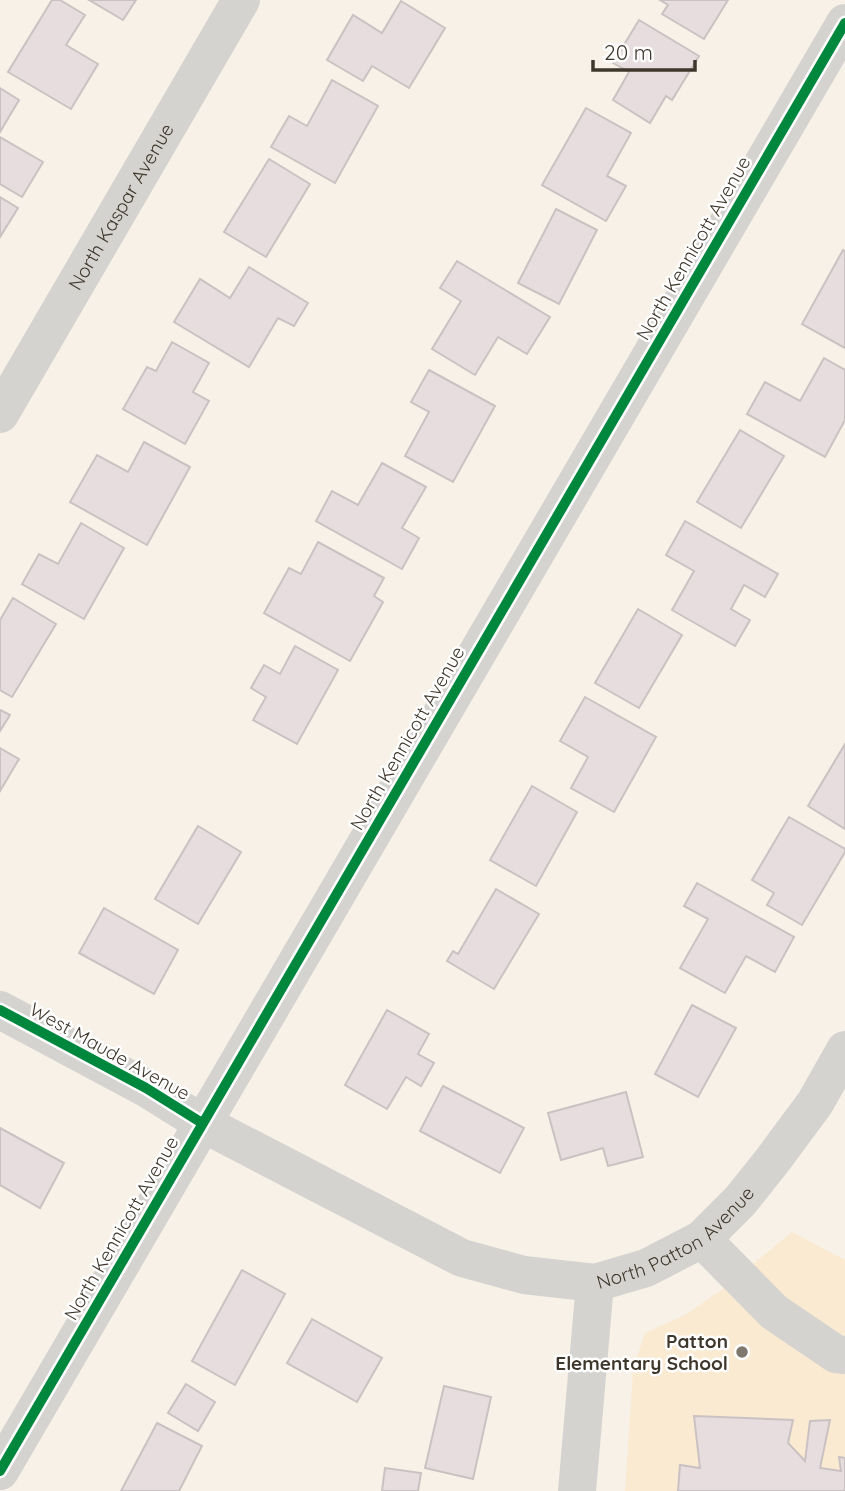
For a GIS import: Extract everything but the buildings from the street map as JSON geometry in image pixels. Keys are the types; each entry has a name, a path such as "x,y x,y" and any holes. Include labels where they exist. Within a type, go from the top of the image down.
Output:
{"street":[{"name":"North Kaspar Avenue","path":"0,414 241,0"},
{"name":"North Kennicott Avenue","path":"0,1471 845,23"},
{"name":"West Maude Avenue","path":"0,1010 146,1088 202,1123 462,1258 524,1275 595,1283"},
{"name":"North Patton Avenue","path":"577,1491 595,1283 646,1268 702,1239 740,1201 772,1161 815,1103 845,1050"},
{"path":"702,1239 774,1312 836,1354 845,1355"}],"shaded area":[{"name":"Patton Elementary School","path":"792,1232 845,1260 845,1491 625,1491 633,1370 645,1333 685,1315 724,1288"}],"cycle path":[{"path":"0,1471 845,23"},
{"path":"0,1010 146,1088 202,1123"}],"place":[{"name":"Patton Elementary School","path":"742,1352"}]}
